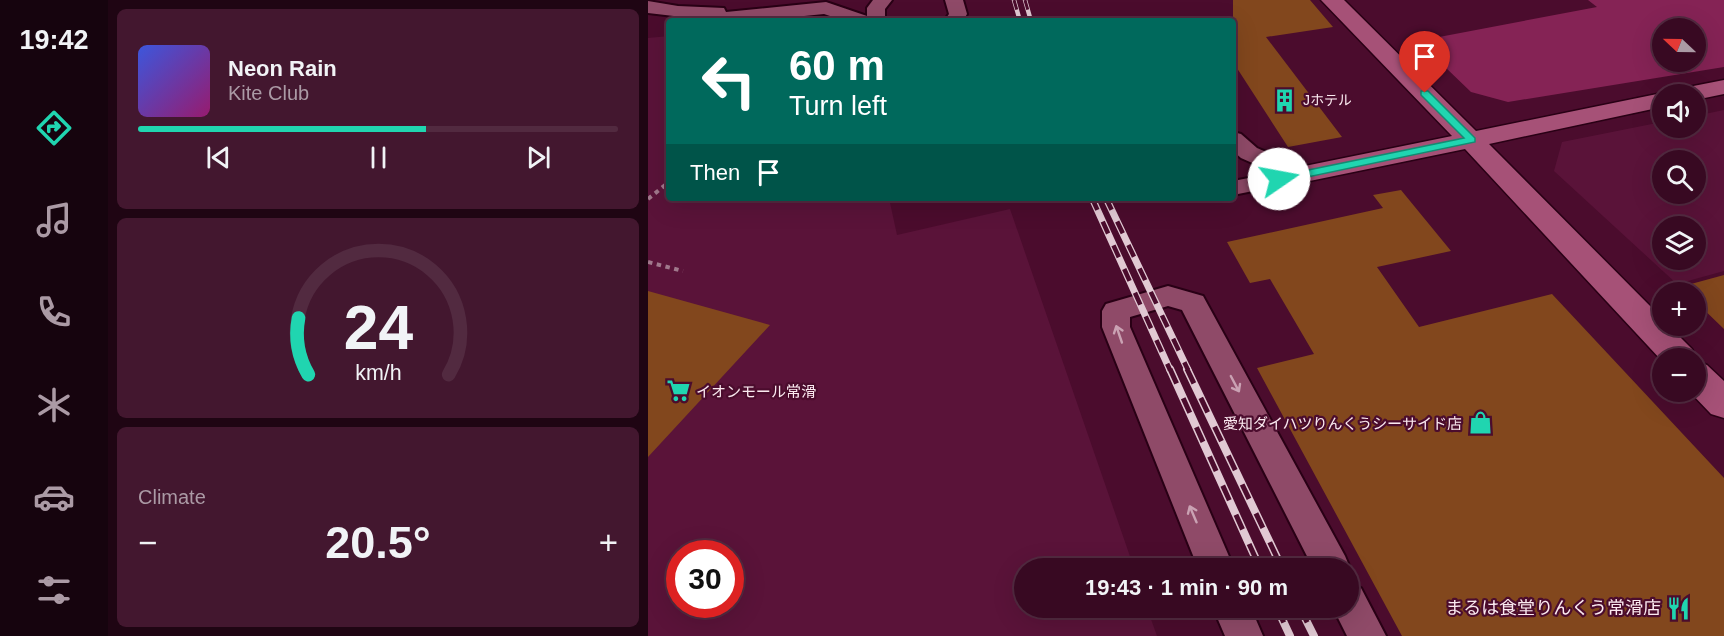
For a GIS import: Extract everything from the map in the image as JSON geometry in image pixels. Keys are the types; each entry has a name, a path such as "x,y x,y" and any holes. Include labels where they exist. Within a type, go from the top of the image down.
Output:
{"street":[{"path":"648,7 671,11 707,12 810,0"},
{"path":"876,18 876,8 883,0"},
{"path":"954,0 958,14 955,18"},
{"path":"1332,0 1472,140 1670,348"},
{"path":"726,18 826,8 854,18"},
{"path":"648,18 666,19"},
{"path":"1706,90 1724,87"},
{"path":"1236,187 1652,102"},
{"path":"1236,142 1249,153 1300,175"},
{"path":"1212,558 1116,327 1116,311 1168,296 1193,303 1327,558"},
{"path":"1706,385 1724,404"},
{"path":"1236,618 1244,636"},
{"path":"1358,618 1368,636"}],"path":[{"path":"648,200 666,185"},
{"path":"648,262 683,271"}],"shaded area":[{"path":"1588,0 1724,0 1724,67 1706,70 1706,18 1652,18 1652,72 1693,72 1508,102 1471,92 1418,41 1597,7"},
{"name":"イオンモール常滑","path":"666,36 666,201 890,201 897,235 1010,209 1131,558 1014,558 1014,618 1151,618 1157,636 648,636 648,38"},
{"path":"1724,110 1724,271 1684,282 1675,282 1662,270 1706,270 1706,216 1652,216 1652,261 1554,171 1562,142 1652,124 1652,138 1706,138 1706,114"}],"building":[{"name":"Jホテル","path":"1233,0 1310,0 1333,27 1266,37 1342,137 1288,147 1236,67 1236,18 1233,18"},
{"name":"愛知ダイハツりんくうシーサイド店","path":"1401,190 1451,251 1377,267 1419,327 1552,294 1724,478 1724,636 1402,636 1257,368 1314,354 1270,279 1250,283 1227,242 1383,208 1373,195"},
{"path":"1724,275 1724,329 1706,312 1706,282 1698,282"},
{"name":"イオンモール常滑","path":"648,291 770,325 648,457"}],"railway":[{"path":"1014,0 1019,18"},
{"path":"1025,0 1030,18"},
{"path":"1093,201 1170,370"},
{"path":"1107,201 1188,370"},
{"path":"1170,369 1255,558"},
{"path":"1187,369 1277,558"},
{"path":"1282,618 1290,636"},
{"path":"1305,618 1314,636"}],"place":[{"name":"Jホテル","path":"1285,100"},
{"name":"イオンモール常滑","path":"678,391"},
{"name":"愛知ダイハツりんくうシーサイド店","path":"1480,423"},
{"name":"まるは食堂りんくう常滑店","path":"1679,608"}],"route":[{"path":"1279,179 1472,140 1425,93"}]}
